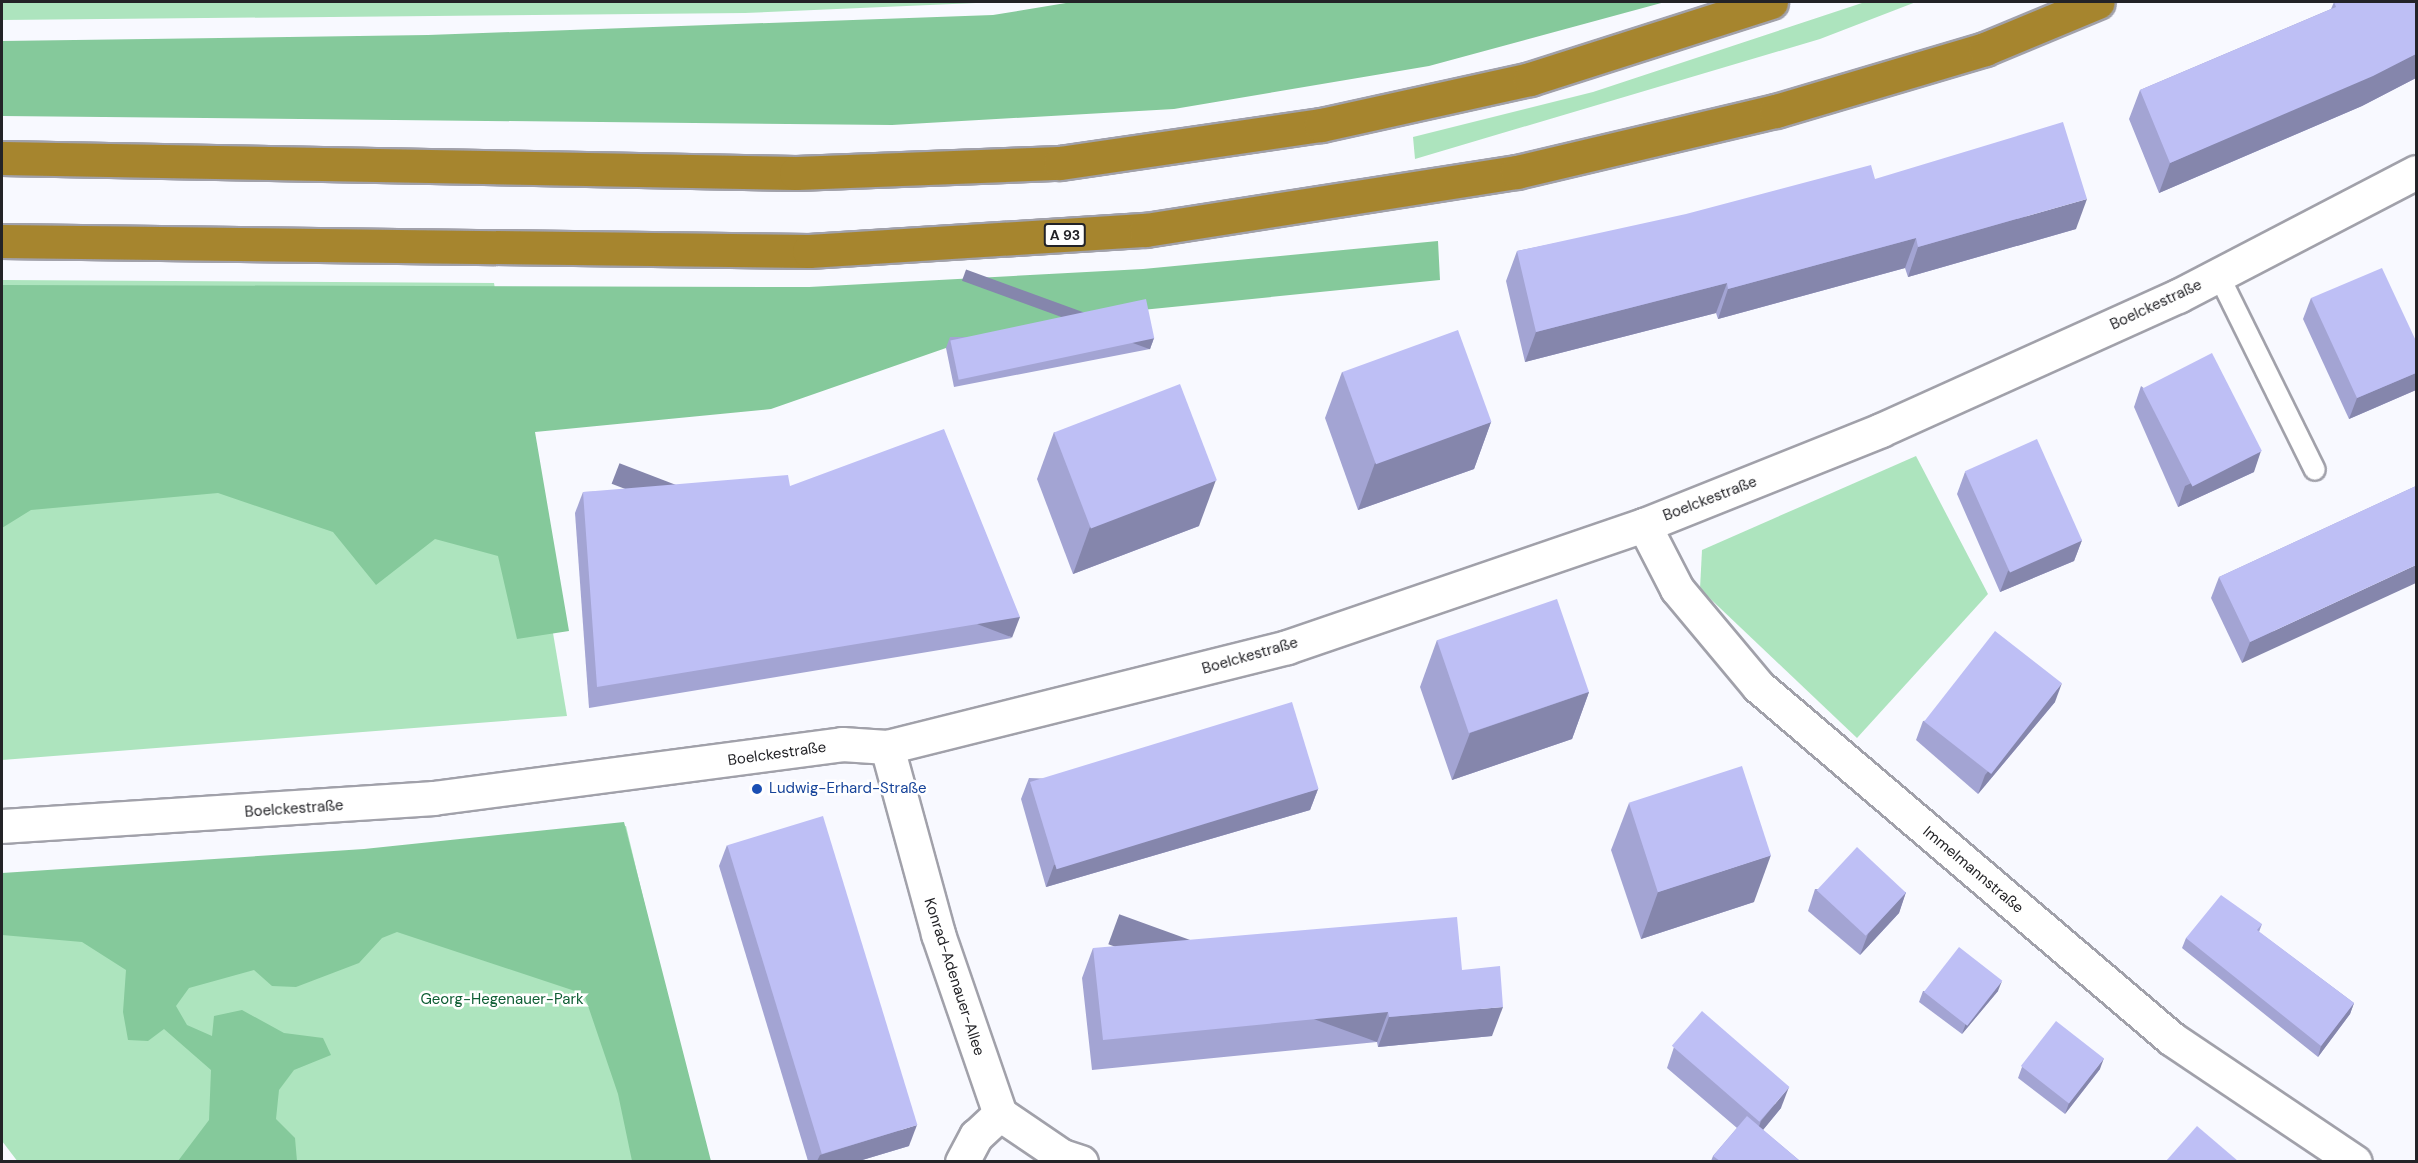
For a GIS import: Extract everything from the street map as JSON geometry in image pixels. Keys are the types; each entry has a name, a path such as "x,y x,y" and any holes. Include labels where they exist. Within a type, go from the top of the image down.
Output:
{"highway":[{"path":"2,158 796,172 1060,163 1321,125 1530,79 1771,2"},
{"name":"A 93","path":"2,241 809,251 1146,230 1517,172 1776,111 1985,49 2098,2"}],"street":[{"name":"Boelckestraße","path":"2,826 433,798 842,744 887,747 1287,647 1644,525 1881,430 2218,276 2416,172"},
{"name":"Immelmannstraße","path":"1644,525 1677,589 1758,686 2172,1039 2355,1161"},
{"name":"Konrad-Adenauer-Allee","path":"887,747 938,934 1000,1114"},
{"path":"962,1161 976,1136 1000,1114 1062,1156 1081,1161"}],"lane":[{"path":"2218,276 2315,470"}],"green space":[{"path":"2,2 999,2 745,13 2,20"},
{"path":"1072,2 1665,2 1429,66 1174,109 892,125 2,116 2,41 428,35 993,15"},
{"path":"1865,2 1916,2 1820,39 1415,159 1413,137 1593,92"},
{"path":"1438,241 1440,280 1142,310 946,348 771,409 535,432 569,631 517,639 498,556 435,539 376,585 333,532 218,493 31,510 2,528 2,285 809,287 1143,269"},
{"path":"2,280 494,283 567,716 2,760"},
{"path":"1916,456 1988,594 1857,738 1700,589 1702,550"},
{"path":"624,822 711,1161 632,1161 618,1094 584,994 397,932 382,938 359,963 296,987 272,986 254,970 189,988 176,1006 187,1025 212,1036 214,1016 242,1010 284,1033 323,1038 331,1055 294,1070 279,1090 276,1119 295,1138 297,1161 178,1161 209,1120 211,1070 164,1029 148,1041 128,1040 123,1012 126,970 82,942 2,935 2,873 364,849"},
{"name":"Georg-Hegenauer-Park","path":"626,826 706,1161 18,1162 2,1141 2,884"}],"building":[{"path":"2334,2 2416,2 2416,54 2373,76 2170,163 2140,90 2336,7"},
{"path":"2063,122 2087,199 1918,247 1916,238 1728,289 1727,283 1536,332 1517,251 1686,214 1871,165 1875,179"},
{"path":"2382,268 2416,341 2416,373 2357,398 2311,298"},
{"path":"1146,299 1154,338 959,380 950,341"},
{"path":"1458,330 1492,422 1376,464 1342,372"},
{"path":"2212,353 2262,451 2192,486 2143,388"},
{"path":"1180,384 1217,480 1091,529 1054,432"},
{"path":"944,429 1020,617 597,687 583,492 788,475 790,486"},
{"path":"2037,439 2082,540 2010,573 1965,471"},
{"path":"2416,486 2416,565 2250,642 2219,577"},
{"path":"1557,599 1589,692 1469,733 1437,640"},
{"path":"1995,631 2062,683 1991,774 1924,722"},
{"path":"1292,702 1319,789 1057,869 1030,782"},
{"path":"1742,766 1771,855 1658,892 1629,803"},
{"path":"823,816 917,1125 822,1154 727,845"},
{"path":"1857,847 1906,893 1866,936 1817,890"},
{"path":"2221,895 2262,924 2257,930 2354,1003 2321,1046 2186,938"},
{"path":"1457,917 1462,970 1500,966 1503,1007 1389,1017 1388,1012 1103,1040 1093,948"},
{"path":"1959,947 2002,981 1967,1026 1924,992"},
{"path":"1702,1011 1790,1087 1759,1122 1672,1046"},
{"path":"2056,1021 2104,1059 2069,1103 2021,1066"},
{"path":"1747,1116 1800,1161 1720,1161 1713,1156"},
{"path":"2197,1126 2238,1161 2166,1161"}],"place":[{"name":"Ludwig-Erhard-Straße","path":"757,789"}]}
